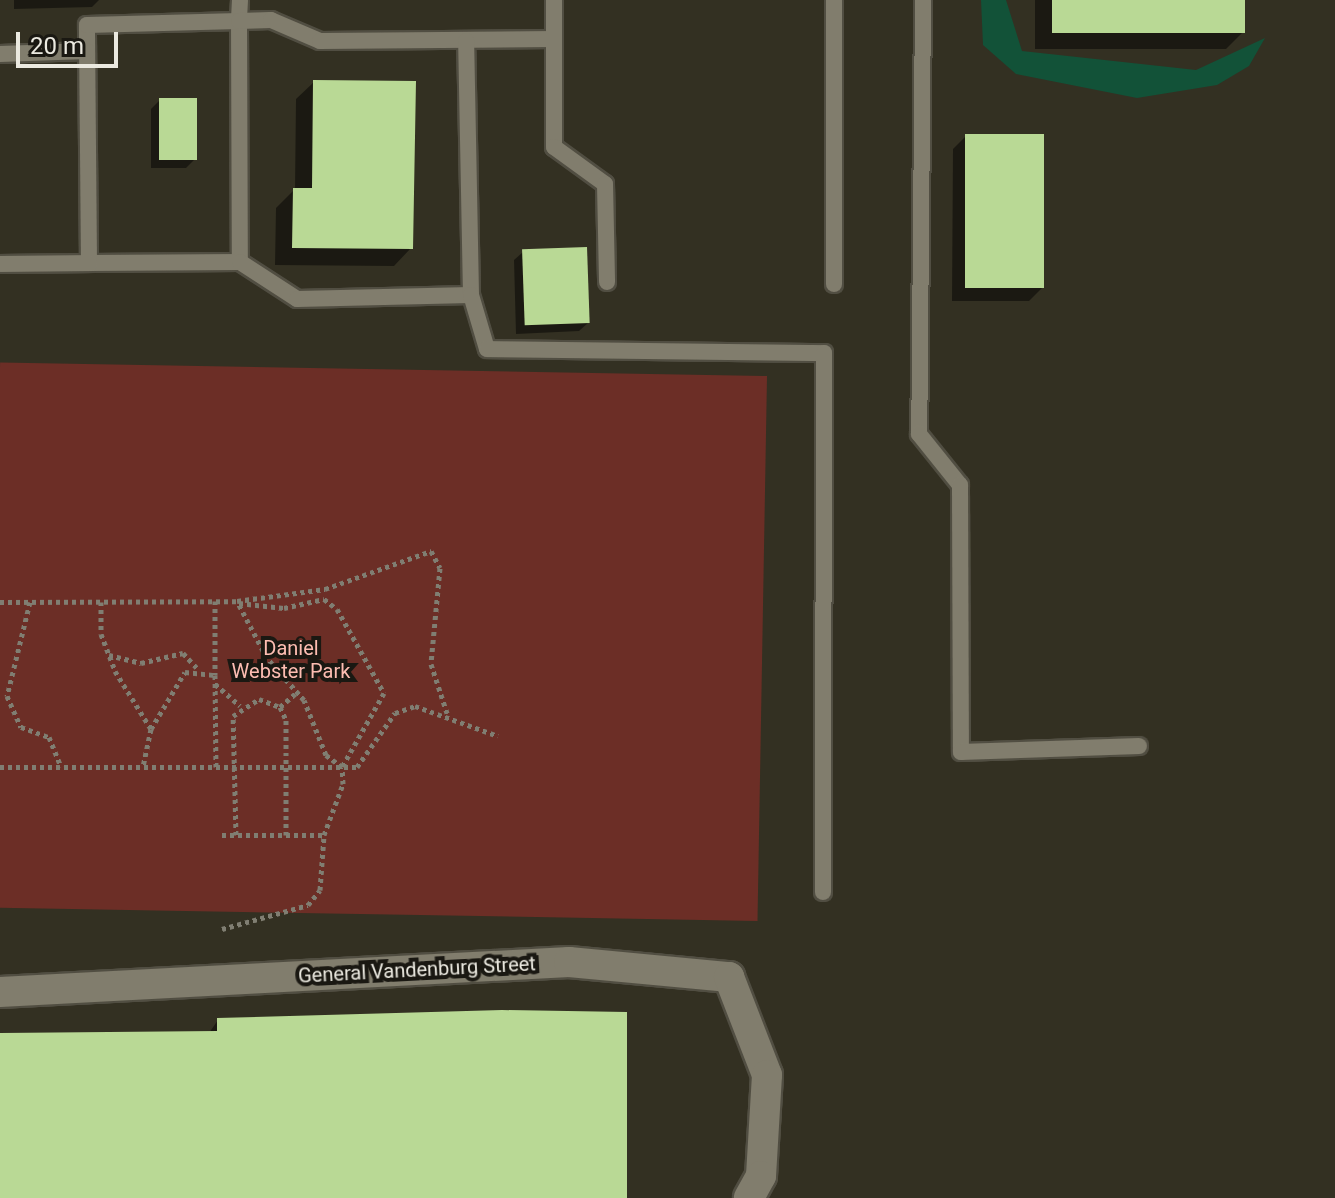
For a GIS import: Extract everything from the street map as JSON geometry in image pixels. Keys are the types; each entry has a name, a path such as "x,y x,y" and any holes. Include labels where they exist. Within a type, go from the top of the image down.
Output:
{"street":[{"name":"General Vandenburg Street","path":"0,992 569,962 729,977 767,1075 761,1176 749,1198"}],"lane":[{"path":"240,0 240,262"},
{"path":"554,0 554,147 605,184 607,282"},
{"path":"834,0 834,284"},
{"path":"923,0 919,434 960,485 961,752 1139,746"},
{"path":"89,263 87,25 271,20 320,41 554,39"},
{"path":"466,41 471,295 487,349 824,353 823,892"},
{"path":"0,54 87,51"},
{"path":"0,264 240,262 297,299 471,295"}],"path":[{"path":"0,602 237,602 325,589 431,551 440,568 431,664 447,713"},
{"path":"222,929 308,905 320,890 324,835 342,767 353,754 384,693 337,609 324,599 254,608 237,602"},
{"path":"215,601 216,767"},
{"path":"30,602 7,696 21,727 49,737 61,767"},
{"path":"101,602 109,655 151,729"},
{"path":"237,602 267,658 297,692 326,755 342,767"},
{"path":"109,655 141,663 183,653 198,669 215,675"},
{"path":"143,767 151,729 178,680 198,669"},
{"path":"215,684 240,706"},
{"path":"280,707 297,692"},
{"path":"236,835 233,716 240,706 259,699 280,707"},
{"path":"0,767 342,767 362,764 370,742 395,713 415,706 447,713 498,736"},
{"path":"280,707 286,767 286,835"},
{"path":"222,835 324,835"}],"green space":[{"name":"Daniel Webster Park","path":"0,363 767,376 757,921 0,908"}],"shaded area":[{"path":"981,0 1006,0 1022,51 1196,70 1265,38 1249,66 1217,85 1137,98 1016,74 983,45"}],"building":[{"path":"1052,0 1245,0 1245,33 1052,33"},
{"path":"313,80 416,81 413,249 292,248 293,188 312,188"},
{"path":"159,98 197,98 197,160 159,160"},
{"path":"965,134 1044,134 1044,288 965,288"},
{"path":"587,247 590,323 525,325 522,249"},
{"path":"502,1010 627,1012 627,1198 0,1198 0,1033 217,1031 217,1018"}]}
